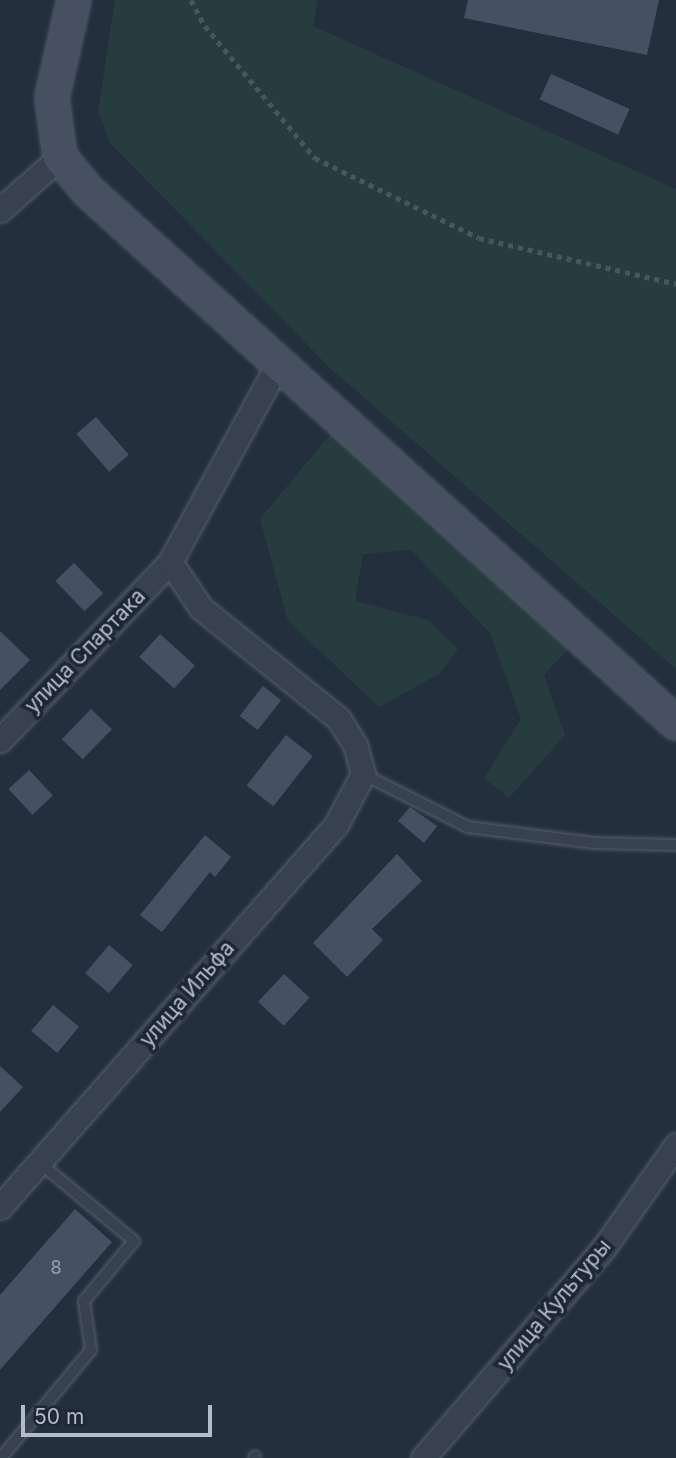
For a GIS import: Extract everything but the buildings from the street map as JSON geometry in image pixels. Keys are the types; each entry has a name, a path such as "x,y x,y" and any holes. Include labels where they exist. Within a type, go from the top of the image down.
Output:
{"street":[{"path":"74,0 52,98 60,157 88,191 280,360 676,723"},
{"path":"0,210 60,157"},
{"name":"улица Спартака","path":"0,740 170,562 280,360"},
{"path":"170,562 201,608 340,719 355,745 363,774"},
{"name":"улица Ильфа","path":"0,1206 336,825 352,804 363,774"},
{"name":"улица Культуры","path":"423,1458 603,1249 676,1145"}],"lane":[{"path":"363,774 467,827 594,843 676,845"},
{"path":"1,1458 91,1350 85,1301 134,1241 39,1162"}],"path":[{"path":"191,0 205,26 315,158 479,238 676,284"}],"green space":[{"path":"115,0 318,0 313,26 676,189 676,669 330,368 110,143 98,111"},
{"path":"333,431 570,647 544,675 565,735 509,798 484,778 521,719 490,633 411,550 363,554 355,601 428,620 458,649 439,674 379,707 288,621 260,519"}]}
